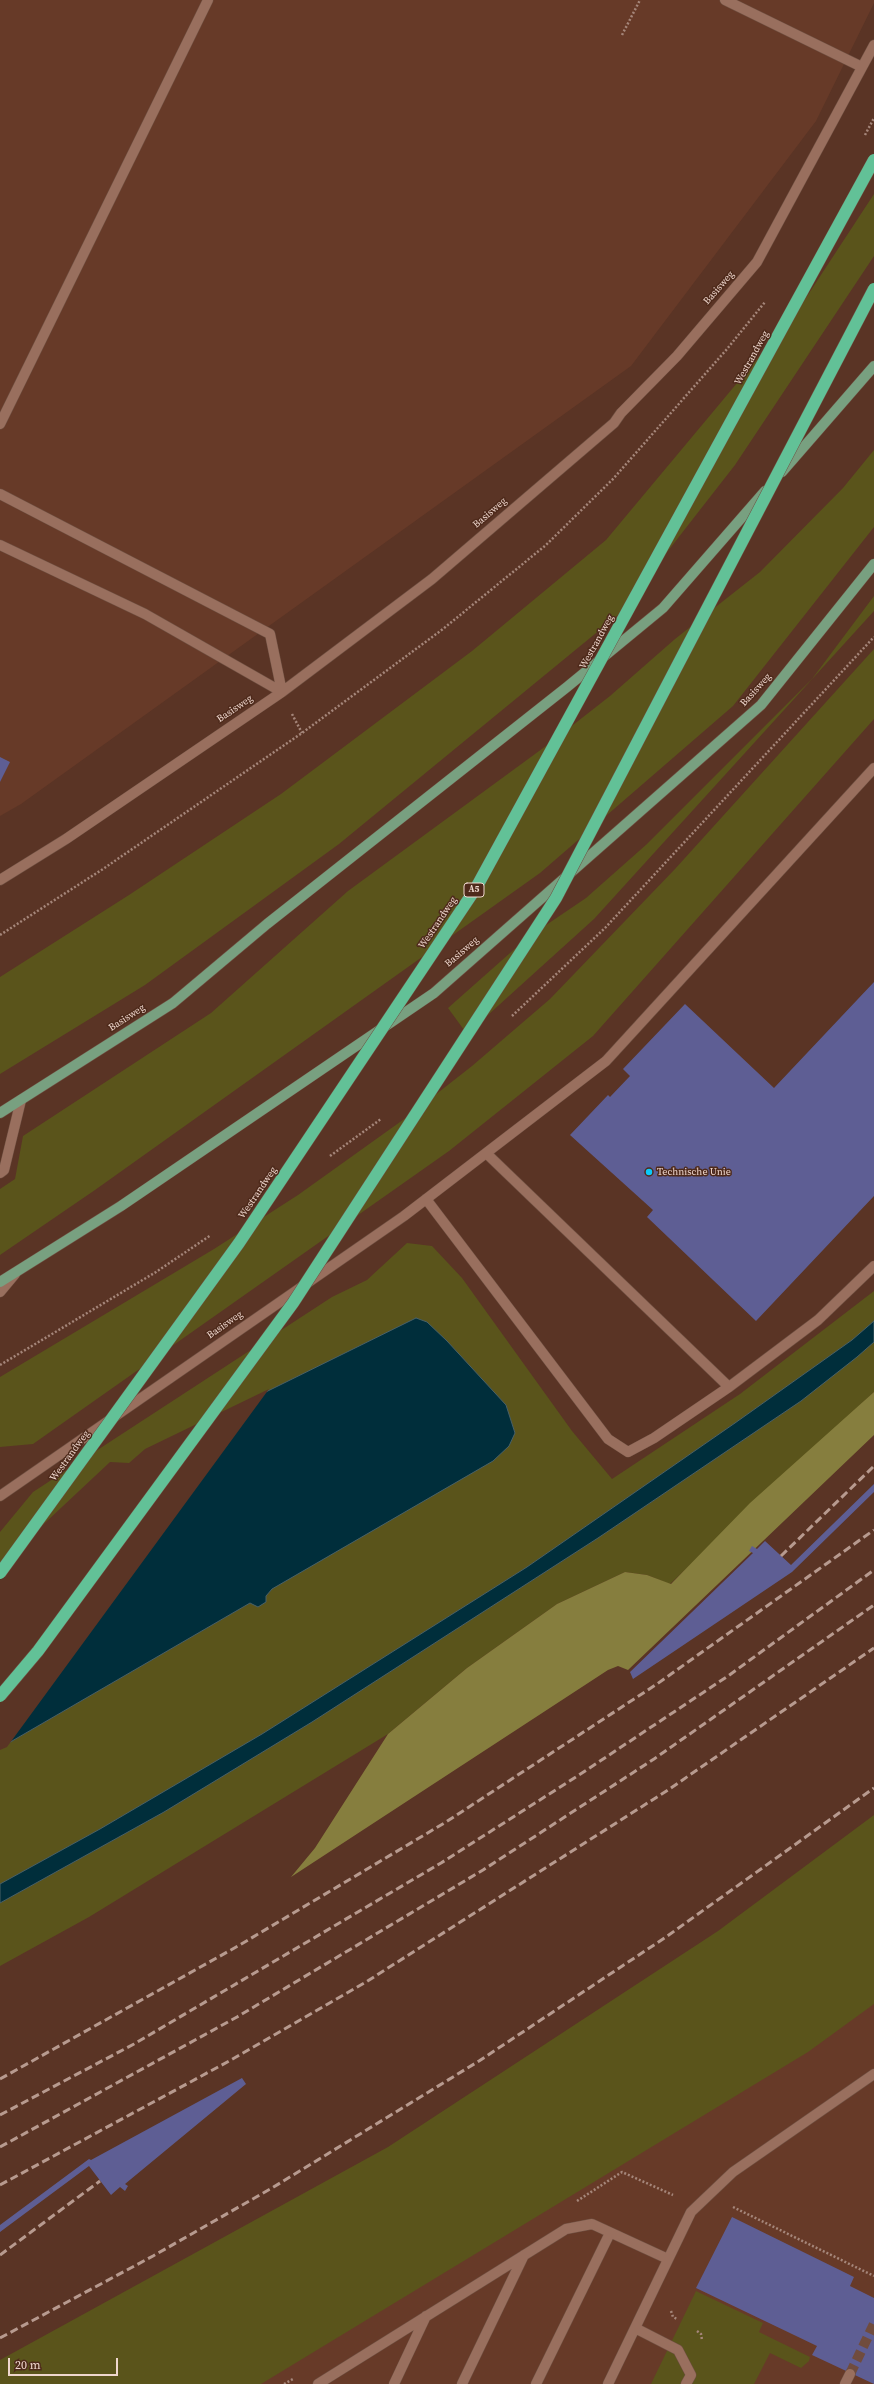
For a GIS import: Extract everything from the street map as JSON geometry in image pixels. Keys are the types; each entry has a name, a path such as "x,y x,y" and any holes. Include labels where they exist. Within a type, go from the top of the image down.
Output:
{"highway":[{"name":"Westrandweg","path":"0,1573 239,1243 476,888 874,160"},
{"path":"0,1696 38,1651 293,1303 556,898 874,289"}],"main road":[{"name":"Basisweg","path":"0,1113 173,1003 267,924 567,687 663,608 874,366"},
{"name":"Basisweg","path":"0,1282 121,1206 434,993 761,705 874,564"}],"street":[{"path":"0,424 208,0"},
{"path":"725,0 862,67"},
{"name":"Basisweg","path":"0,880 66,839 282,692 432,579 614,423 621,413 676,356 757,262 874,45"},
{"path":"0,494 270,634 282,692"},
{"path":"0,545 145,614 282,692"},
{"name":"Basisweg","path":"0,1496 426,1199 606,1061 874,768"},
{"path":"0,1173 4,1170 21,1100"},
{"path":"486,1153 729,1387"},
{"path":"426,1199 608,1439 628,1452 654,1438 729,1387 818,1320 874,1266"},
{"path":"0,1292 18,1270"},
{"path":"608,2384 691,2212 733,2172 874,2074"},
{"path":"318,2384 326,2381 426,2316 566,2229 592,2224 668,2259"},
{"path":"536,2384 610,2233"},
{"path":"462,2384 524,2255"},
{"path":"394,2384 426,2316"},
{"path":"635,2328 678,2350 691,2375 686,2384"},
{"path":"845,2384 850,2374"}],"path":[{"path":"622,35 640,0"},
{"path":"728,2208 736,2206 874,2276"},
{"path":"668,2303 673,2317 679,2320"},
{"path":"696,2331 701,2334 704,2347"}],"shaded area":[{"path":"0,0 874,0 874,3 816,121 631,366 21,804 0,816"},
{"path":"874,194 874,256 735,465 618,615 339,844 145,985 0,1074 0,977 129,895 281,794 472,651 606,540 798,310"},
{"path":"874,450 874,527 733,706 540,873 95,1190 0,1255 0,1189 15,1179 23,1136 211,1013 348,891 550,743 610,696 675,639 760,572 843,488"},
{"path":"874,596 874,611 594,919 467,1034 448,1008 527,938 586,898 647,844 812,679"},
{"path":"874,649 874,719 593,1036 449,1151 33,1444 0,1447 0,1377 214,1249 298,1195 407,1117 472,1066 550,999 675,869"},
{"path":"407,1243 432,1246 462,1278 572,1431 612,1479 740,1394 874,1291 874,1321 852,1340 735,1423 527,1567 262,1734 100,1829 0,1884 0,1748 250,1603 258,1606 272,1589 515,1433 506,1405 447,1341 416,1318 146,1451 0,1568 0,1532 33,1492 332,1297 367,1280"},
{"path":"874,1342 874,1392 670,1584 647,1575 625,1572 557,1604 467,1668 388,1734 89,1917 0,1966 0,1903 164,1812 312,1722 598,1538 801,1401"},
{"path":"874,1392 874,1435 628,1670 618,1666 608,1670 291,1877 315,1848 388,1734 467,1668 557,1604 625,1572 647,1575 671,1584 750,1503"},
{"path":"874,1815 874,2004 808,2052 261,2384 0,2384 0,2360 388,2147 718,1931"},
{"path":"874,1956 874,2384 24,2384"},
{"path":"696,2291 763,2323 759,2332 810,2357 809,2361 801,2368 770,2353 754,2384 651,2384"}],"water":[{"path":"416,1318 427,1322 447,1341 506,1405 515,1433 509,1446 493,1461 272,1589 266,1596 266,1602 258,1607 250,1603 0,1748 130,1465 146,1451"},
{"path":"874,1321 874,1342 857,1357 801,1401 598,1538 312,1722 164,1812 0,1903 0,1884 100,1829 262,1734 527,1567 735,1423 852,1340"}],"pier":[{"path":"269,1389 7,1747 0,1750 0,1565 110,1462 129,1463 145,1449"}],"building":[{"path":"0,757 10,762 0,782"},
{"path":"874,982 874,1196 756,1321 647,1217 653,1210 570,1135 608,1095 610,1097 630,1076 623,1069 685,1004 774,1088"},
{"path":"874,1484 874,1492 792,1572 633,1679 630,1672 753,1553 749,1551 752,1546 757,1549 765,1541 791,1565"},
{"path":"242,2078 246,2084 125,2184 128,2186 125,2191 120,2187 111,2195 89,2166 0,2232 0,2225 89,2159 91,2160"},
{"path":"732,2217 854,2277 850,2286 874,2298 874,2384 812,2355 817,2346 696,2288"}],"tunnel":[{"path":"850,2374 874,2324"}],"railway":[{"path":"781,1556 874,1466"},
{"path":"0,2079 238,1946 446,1822 657,1684 874,1530"},
{"path":"0,2115 134,2044 441,1863 579,1775 728,1676 874,1570"},
{"path":"0,2147 237,2017 483,1870 654,1759 874,1605"},
{"path":"0,2185 231,2060 366,1982 668,1790 874,1648"},
{"path":"0,2338 153,2256 272,2188 479,2061 666,1937 874,1788"},
{"path":"0,2255 100,2181"}],"place":[{"name":"Technische Unie","path":"649,1172"}]}
